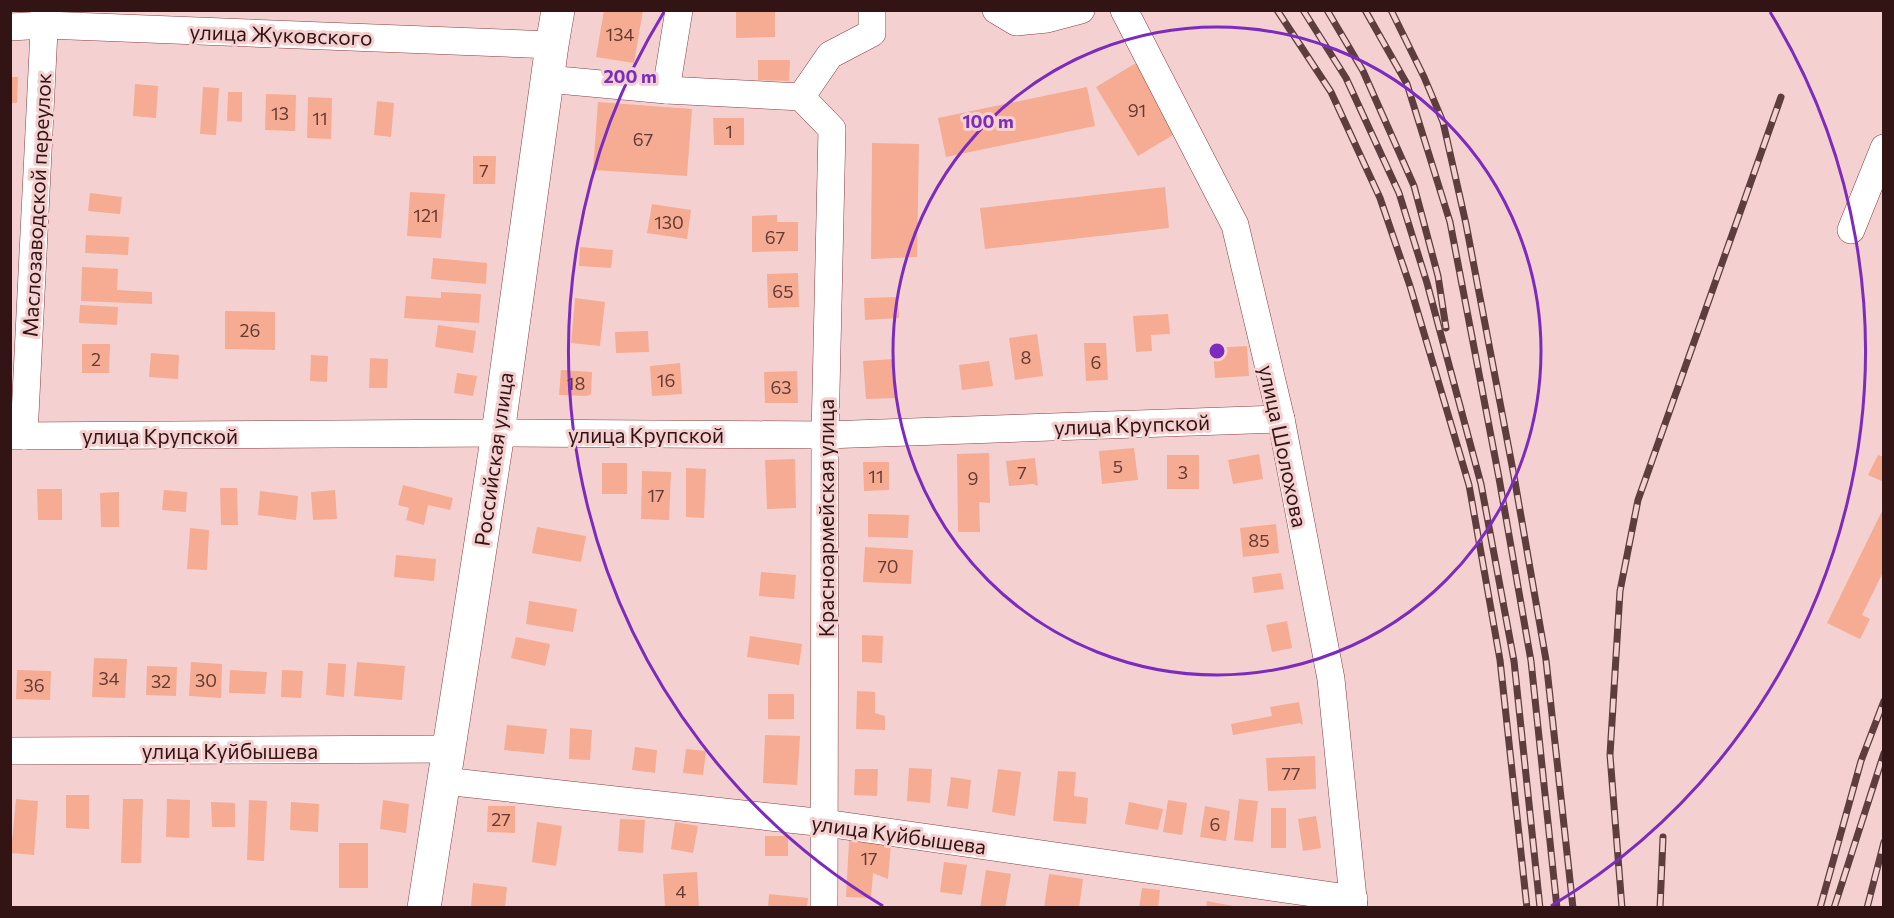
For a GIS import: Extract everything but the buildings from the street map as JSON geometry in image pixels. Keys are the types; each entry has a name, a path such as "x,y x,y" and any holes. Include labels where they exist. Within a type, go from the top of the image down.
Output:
{"main road":[{"name":"Российская улица","path":"424,908 498,433 558,10"}],"street":[{"path":"666,90 679,10"},
{"path":"547,79 666,90 801,97 830,55 872,33 872,10"},
{"path":"996,10 1016,22 1047,19 1081,10"},
{"name":"улица Шолохова","path":"1124,10 1235,225 1281,419 1330,679 1354,903"},
{"name":"улица Жуковского","path":"10,27 45,18 552,45"},
{"name":"Маслозаводской переулок","path":"17,436 45,18"},
{"name":"Красноармейская улица","path":"801,97 832,129 825,435 824,908"},
{"path":"1851,230 1884,148"},
{"name":"улица Крупской","path":"17,436 498,433 825,435 1281,419"},
{"name":"улица Куйбышева","path":"10,751 449,749"},
{"name":"улица Куйбышева","path":"444,781 825,823 1354,903"}],"railway":[{"path":"1277,10 1331,92 1380,198 1410,286 1469,485 1500,660 1527,908"},
{"path":"1303,10 1346,78 1399,193 1427,283 1481,484 1514,661 1540,908"},
{"path":"1327,10 1363,71 1414,186 1438,276 1446,328"},
{"path":"1365,10 1407,84 1450,222 1531,661 1557,908"},
{"path":"1391,10 1443,122 1466,224 1546,660 1573,908"},
{"path":"1622,908 1610,755 1620,591 1638,500 1781,97"},
{"path":"1820,908 1861,761 1884,701"},
{"path":"1834,908 1884,753"},
{"path":"1660,908 1663,837"},
{"path":"1867,908 1884,842"}]}
